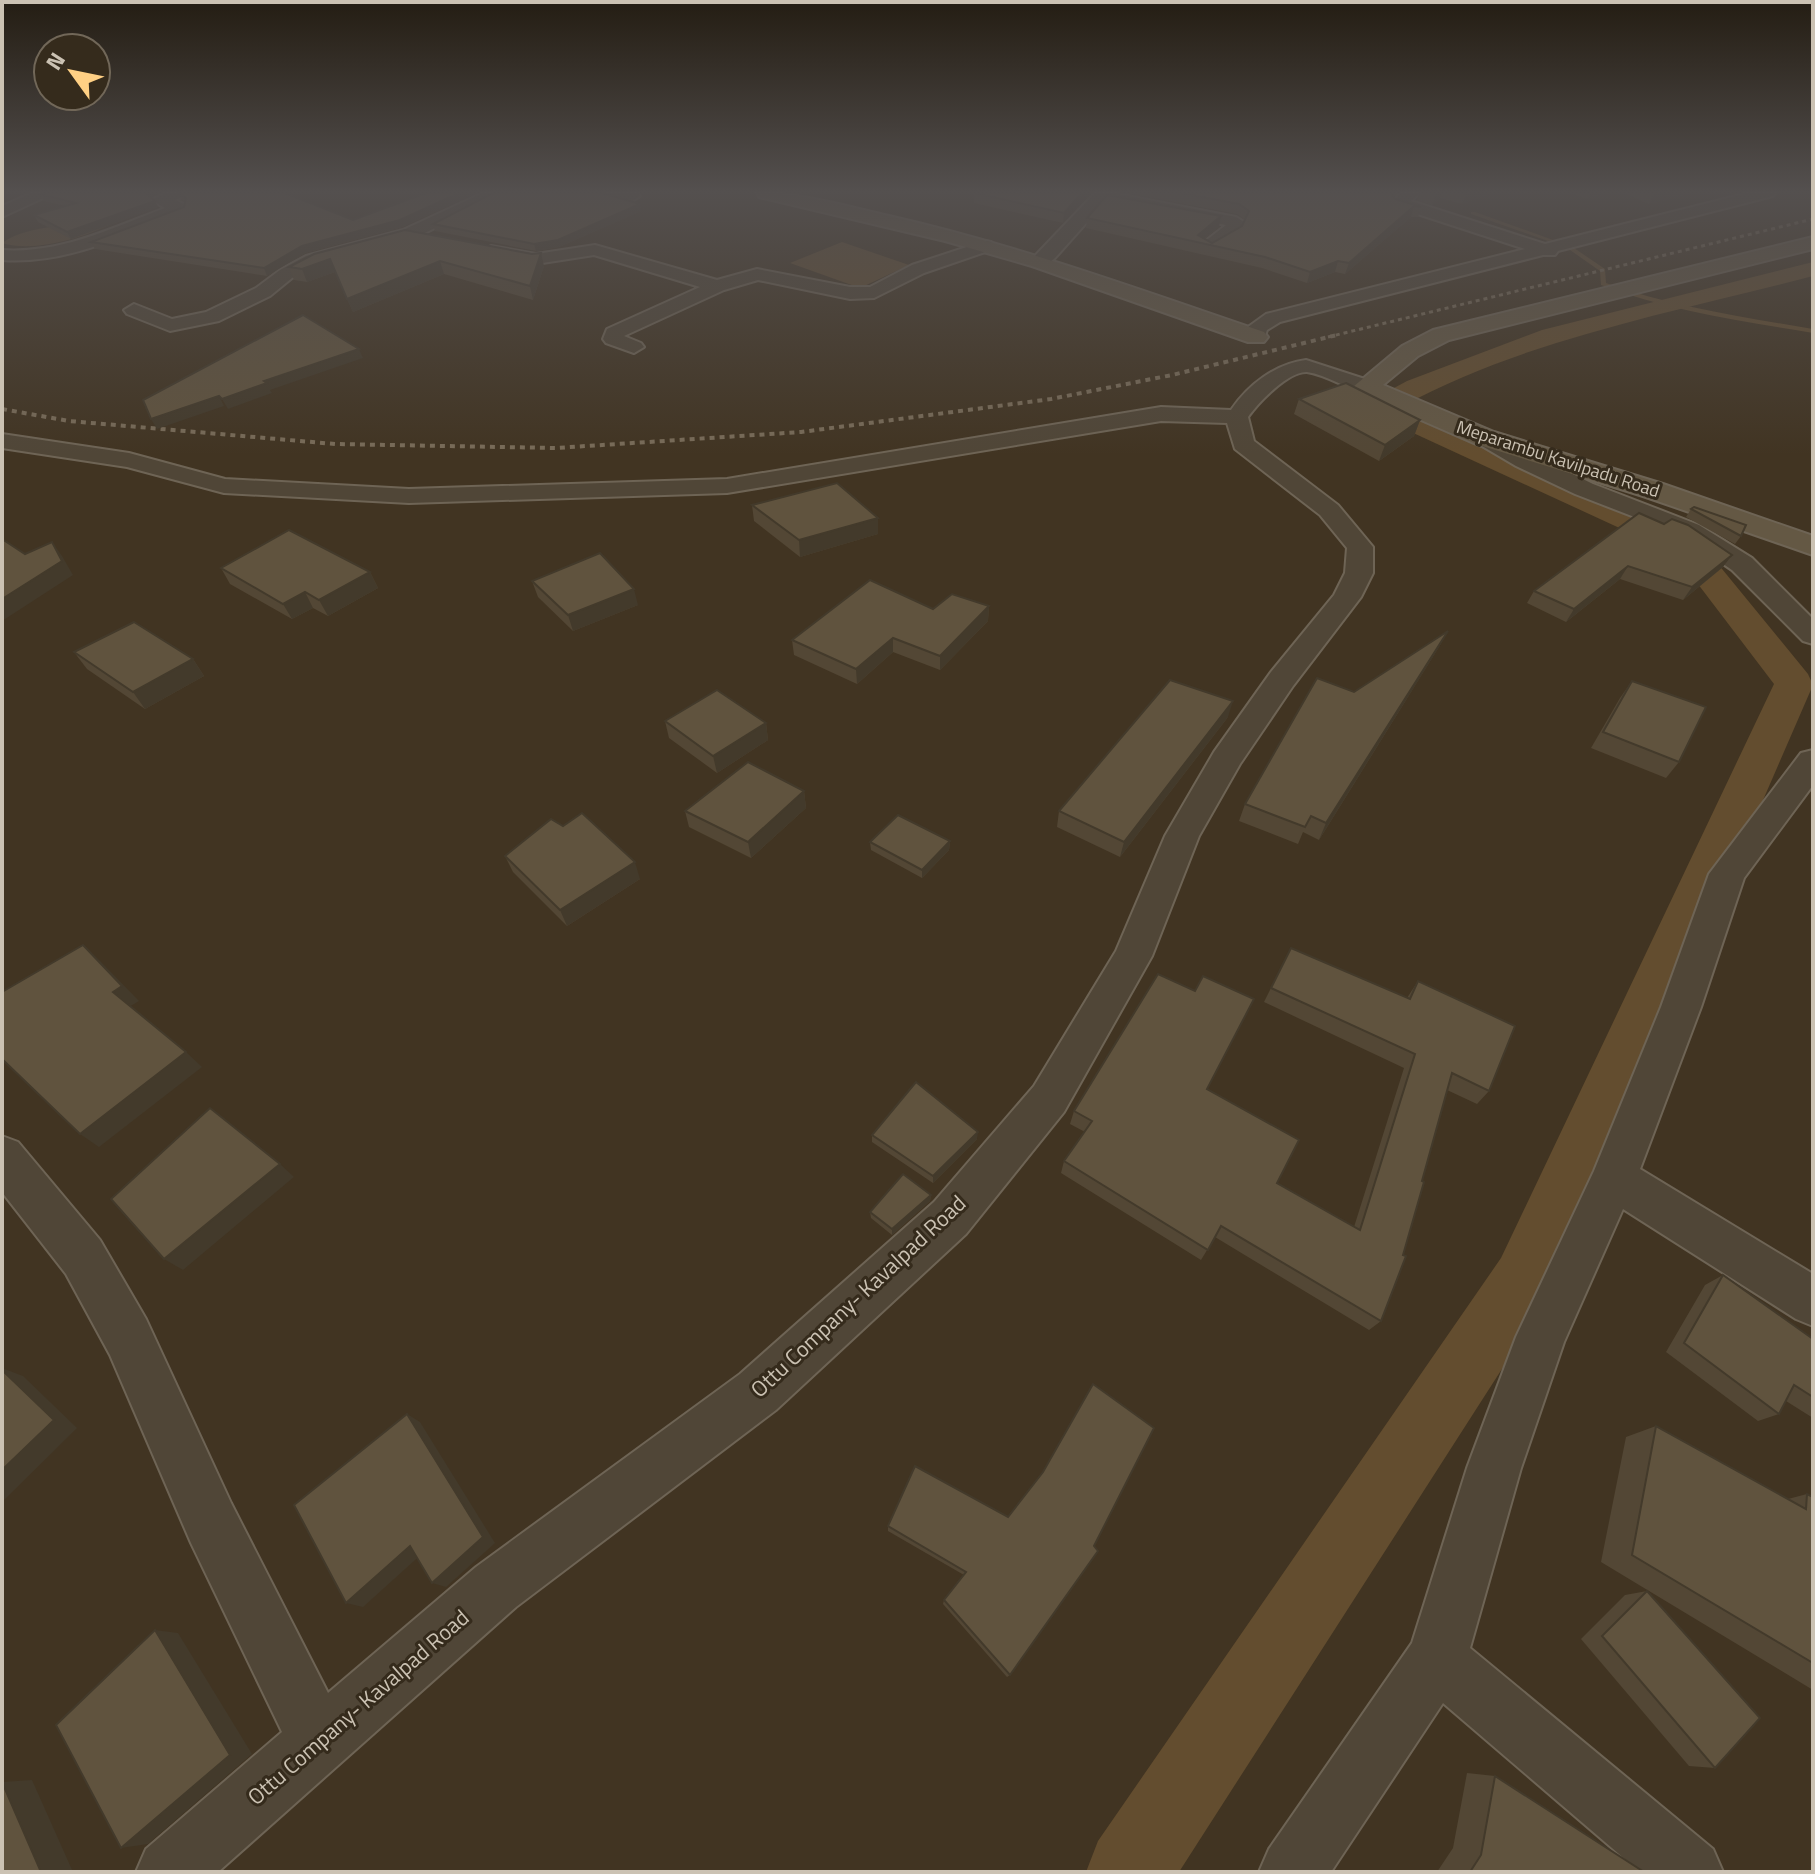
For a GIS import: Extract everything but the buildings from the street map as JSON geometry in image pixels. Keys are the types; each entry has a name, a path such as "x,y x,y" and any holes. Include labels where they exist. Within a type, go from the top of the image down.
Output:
{"main road":[{"path":"1092,280 1256,337"},
{"path":"1366,387 1410,351 1441,335 1662,280"},
{"name":"Meparambu Kavilpadu Road","path":"1366,387 1485,438 1653,490 1813,546"}],"street":[{"path":"134,310 170,325 195,322 244,303 280,280"},
{"path":"698,280 717,286"},
{"path":"634,347 613,339 614,333 735,280"},
{"path":"789,280 850,293 874,292 896,280"},
{"path":"1256,337 1258,327 1273,318 1428,280"},
{"name":"Meparambu Kavilpadu Road","path":"1237,417 1244,404 1282,375 1306,366 1366,387"},
{"path":"2,441 129,460 224,486 409,496 727,486 1161,414 1237,417"},
{"name":"Ottu Company- Kavalpad Road","path":"169,1872 496,1587 758,1392 950,1218 1049,1099 1133,956 1182,836 1226,760 1282,679 1347,597 1359,573 1360,547 1329,510 1243,444 1237,417"},
{"path":"1485,438 1524,461 1595,494 1690,530 1742,564 1813,635"},
{"path":"1292,1872 1437,1659 1494,1468 1536,1351 1614,1178 1681,1007 1727,874 1813,761"},
{"path":"2,1157 83,1257 128,1337 211,1523 319,1741"},
{"path":"1614,1178 1813,1302"},
{"path":"1437,1659 1690,1872"}],"shaded area":[{"path":"839,280 876,280 860,288"}],"waterway":[{"path":"1603,280 1603,284 1654,301 1813,331"},
{"path":"1129,1872 1523,1280 1794,683 1697,560 1638,524 1380,407 1417,387 1551,336 1768,280"}],"railway":[{"path":"1328,337 1560,280"},
{"path":"2,409 69,421 335,444 556,448 801,432 1051,399 1172,375 1337,335"}]}
